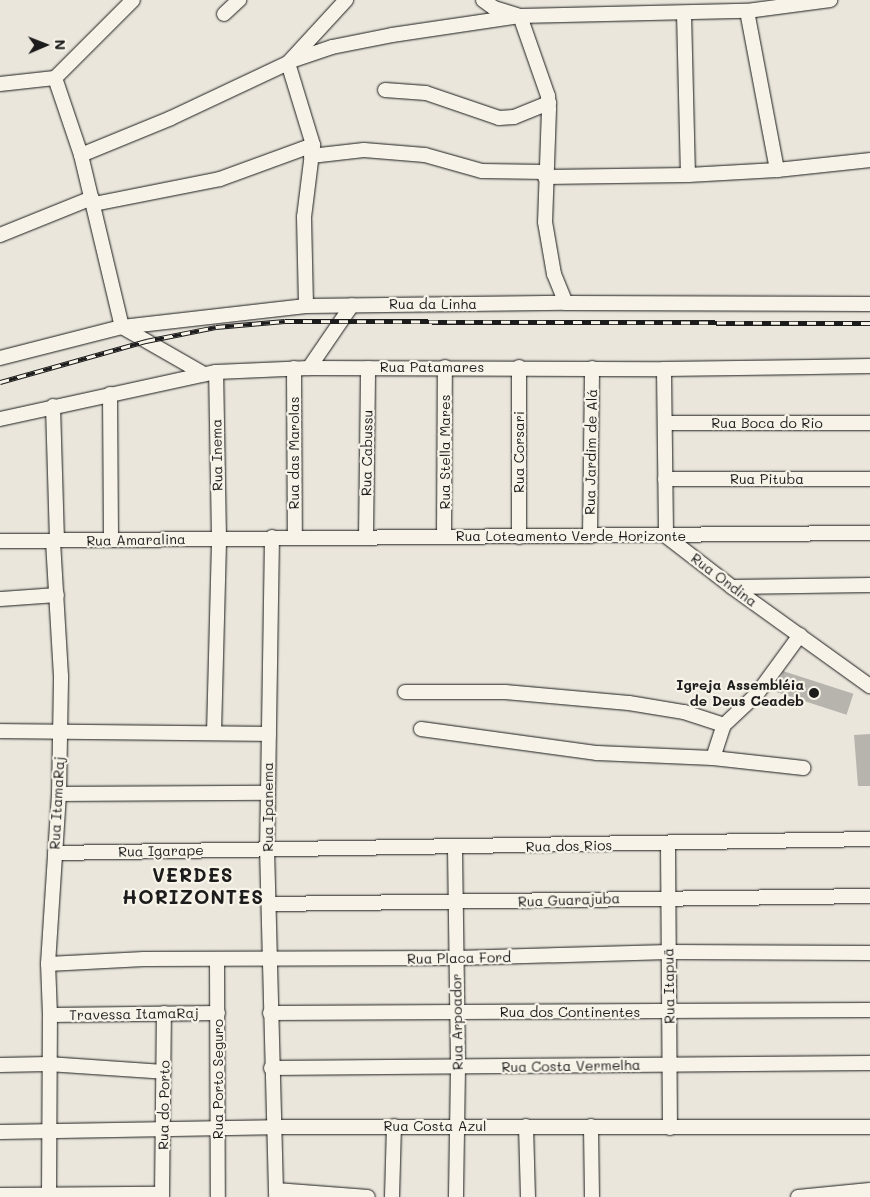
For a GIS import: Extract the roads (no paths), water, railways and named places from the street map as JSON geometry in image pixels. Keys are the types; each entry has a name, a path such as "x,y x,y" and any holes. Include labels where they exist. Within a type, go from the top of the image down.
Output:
{"street":[{"path":"0,84 55,78 133,0"},
{"path":"224,14 239,0"},
{"path":"483,0 494,8 520,16"},
{"path":"81,155 171,118 289,62 332,47 383,37 520,16 684,13 830,0"},
{"path":"289,62 340,2"},
{"path":"753,7 777,170"},
{"path":"684,13 688,175"},
{"path":"520,16 549,103 546,174 548,244 554,274 566,303"},
{"path":"289,62 312,150 304,217 306,306"},
{"path":"55,78 81,155 122,327 210,373"},
{"path":"385,90 426,94 499,118 514,117 549,103"},
{"path":"0,235 93,201 220,179 312,150 364,150 425,155 482,171 546,174 688,175 777,170 870,160"},
{"name":"Rua da Linha","path":"0,358 122,327 306,306 566,303 870,304"},
{"path":"309,368 352,305"},
{"name":"Rua Patamares","path":"0,419 210,373 294,368 519,367 664,369 870,366"},
{"name":"Rua Stella Mares","path":"444,537 445,367"},
{"name":"Rua Corsari","path":"519,367 519,537"},
{"name":"Rua das Marolas","path":"294,368 294,538"},
{"name":"Rua Cabussu","path":"366,538 368,368"},
{"name":"Rua Jardim de Alá","path":"590,536 592,368"},
{"path":"664,369 666,536"},
{"name":"Rua Inema","path":"210,373 219,539 214,733"},
{"path":"110,394 110,539"},
{"name":"Rua ItamaRaj","path":"49,1195 48,1064 50,1015 48,964 59,794 61,664 55,541 53,406"},
{"name":"Rua Boca do Rio","path":"665,423 870,423"},
{"name":"Rua Pituba","path":"665,478 870,479"},
{"name":"Rua Loteamento Verde Horizonte","path":"272,537 519,537 870,533"},
{"name":"Rua Ondina","path":"666,536 732,587 870,686"},
{"name":"Rua Amaralina","path":"0,541 272,537"},
{"name":"Rua Ipanema","path":"272,537 268,793 268,959 276,1193"},
{"path":"732,587 870,585"},
{"path":"0,598 57,595"},
{"path":"713,758 724,725 757,694 800,635"},
{"path":"405,692 505,692 629,703 684,712 724,725"},
{"path":"421,729 597,753 713,758 803,768"},
{"path":"0,731 269,734"},
{"path":"59,794 268,793"},
{"name":"Rua dos Rios","path":"268,848 455,848 870,839"},
{"name":"Rua Itapuã","path":"668,844 670,1128"},
{"name":"Rua Igarape","path":"55,853 268,848"},
{"name":"Rua Arpoador","path":"455,848 458,1012 456,1197"},
{"name":"Rua Guarajuba","path":"269,904 456,903 668,897 870,896"},
{"name":"Rua Placa Ford","path":"48,964 144,959 456,958 669,952 870,954"},
{"name":"Rua Porto Seguro","path":"217,960 218,1197"},
{"name":"Rua dos Continentes","path":"270,1013 870,1010"},
{"name":"Rua do Porto","path":"162,1196 164,1013"},
{"name":"Travessa ItamaRaj","path":"50,1015 218,1013"},
{"path":"0,1064 48,1064 164,1072"},
{"name":"Rua Costa Vermelha","path":"271,1068 870,1064"},
{"path":"392,1197 394,1126"},
{"name":"Rua Costa Azul","path":"0,1132 394,1126 870,1127"},
{"path":"526,1126 528,1197"},
{"path":"591,1126 592,1197"},
{"path":"798,1197 870,1190"},
{"path":"276,1193 368,1197"},
{"path":"0,1195 162,1196"}],"railway":[{"path":"0,382 146,341 216,327 285,321 870,323"}],"place":[{"name":"Igreja Assembléia de Deus Ceadeb","path":"814,693"}],"district":[{"name":"VERDES HORIZONTES","path":"193,886"}]}
